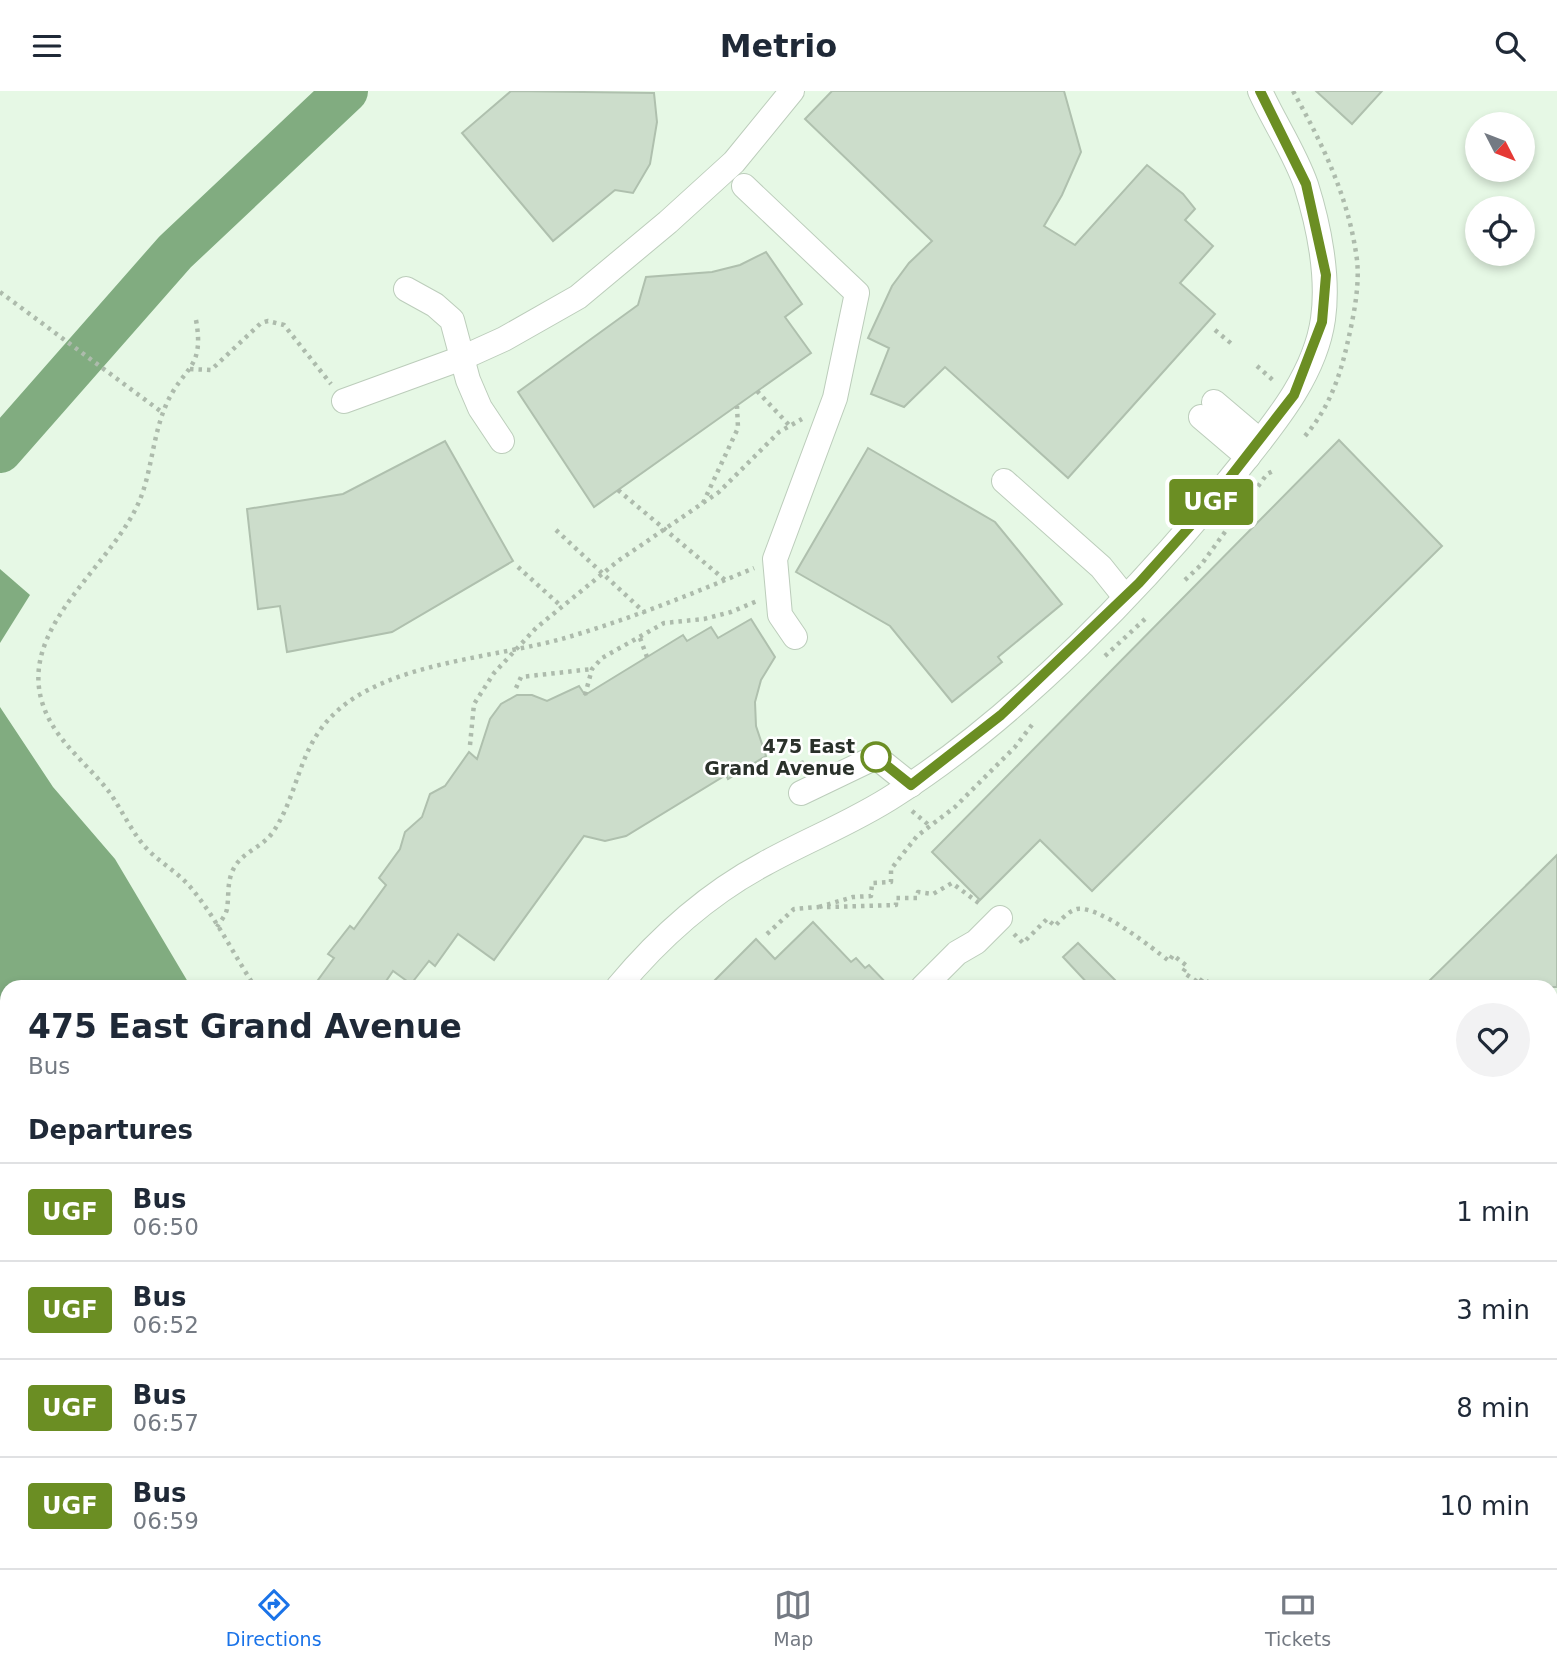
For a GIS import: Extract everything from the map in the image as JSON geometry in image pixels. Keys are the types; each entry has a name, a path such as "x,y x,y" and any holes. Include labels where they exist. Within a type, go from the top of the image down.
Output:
{"street":[{"path":"344,401 462,358 504,339 578,297 668,222 734,162 792,91"},
{"path":"625,980 699,907 761,865 907,794 1001,715 1125,597 1173,547 1254,449 1294,395 1322,322 1326,275 1306,184 1260,91"},
{"path":"744,185 857,293 835,398 775,559 779,615 795,638"},
{"path":"407,289 435,305 452,320 480,408 502,441"},
{"path":"1207,409 1254,449"},
{"path":"1004,481 1101,567 1125,597"},
{"path":"801,793 876,757 907,794"},
{"path":"930,980 957,953 976,942 1000,918"}],"path":[{"path":"0,292 163,414"},
{"path":"196,320 200,343 198,353 190,369 171,394 163,414 141,498 127,523 51,630 39,656 37,678 42,705 53,727 68,747 93,771 145,846 180,875 194,891 251,980"},
{"path":"190,369 211,370 261,323 276,323 284,325 344,401"},
{"path":"1215,330 1233,345"},
{"path":"1257,366 1279,385"},
{"path":"757,391 790,426"},
{"path":"702,504 738,428 737,406"},
{"path":"470,745 474,704 494,673 536,628 618,561 702,504 779,432 809,413"},
{"path":"1185,580 1201,565 1267,474 1275,470"},
{"path":"618,490 725,580"},
{"path":"556,530 645,613"},
{"path":"217,927 227,911 229,882 235,866 242,857 271,835 289,798 305,753 317,733 336,711 362,693 405,675 561,639 645,613 775,559"},
{"path":"518,567 561,606"},
{"path":"585,695 592,669 602,658 664,623 704,619 731,612 752,600 778,602"},
{"path":"640,638 647,657"},
{"path":"516,688 521,677 592,669"},
{"path":"819,907 853,897 871,897 872,883 891,882 891,869 917,836 955,807 1015,747"},
{"path":"907,794 930,826"},
{"path":"767,934 794,909 896,905 896,898 917,898 918,891 938,893 952,883 972,900"},
{"path":"1020,940 1023,943 1047,919 1055,926 1072,911 1090,910 1136,936 1169,961 1174,955 1187,966 1183,972 1194,980"}],"shaded area":[{"path":"0,569 30,595 0,643"},
{"path":"0,707 53,787 115,859 187,980 0,980"}],"building":[{"path":"511,91 654,93 657,122 650,164 633,193 615,190 553,241 462,133"},
{"path":"832,91 1064,91 1081,152 1062,195 1044,226 1075,245 1147,165 1183,194 1195,209 1185,220 1213,246 1180,283 1215,314 1068,478 945,367 904,407 871,394 889,348 868,338 892,286 909,263 932,241 805,119"},
{"path":"1316,91 1382,91 1352,124"},
{"path":"766,252 802,304 785,317 811,353 594,507 518,392 638,305 646,277 712,272 740,265"},
{"path":"1339,440 1442,546 1092,891 1040,840 980,900 932,852"},
{"path":"445,441 513,561 392,632 287,652 280,606 258,609 247,509 343,494"},
{"path":"868,448 995,522 1062,604 998,657 1002,662 952,702 890,626 796,572"},
{"path":"751,619 775,657 761,680 755,702 756,726 766,756 728,779 726,775 626,836 605,841 584,836 494,960 458,934 435,966 429,961 414,980 405,980 393,971 387,980 318,980 334,958 328,954 350,926 354,929 386,885 379,878 400,849 405,832 422,817 430,794 445,786 469,752 477,759 490,719 501,704 517,695 532,695 547,701 579,686 585,695 683,635 687,641 711,627 718,638"},
{"path":"1557,855 1557,980 1430,980"},
{"path":"813,922 851,962 856,958 865,968 869,965 883,980 715,980 756,939 775,959"},
{"path":"1078,943 1115,980 1084,980 1063,957"}],"waterway":[{"path":"0,451 175,252 346,91"}],"bus line":[{"name":"UGF","path":"876,757 911,785 1001,715 1050,671 1166,556 1218,494 1294,395 1322,322 1326,275 1306,184 1260,91"}],"place":[{"name":"475 East Grand Avenue","path":"876,757"}]}
